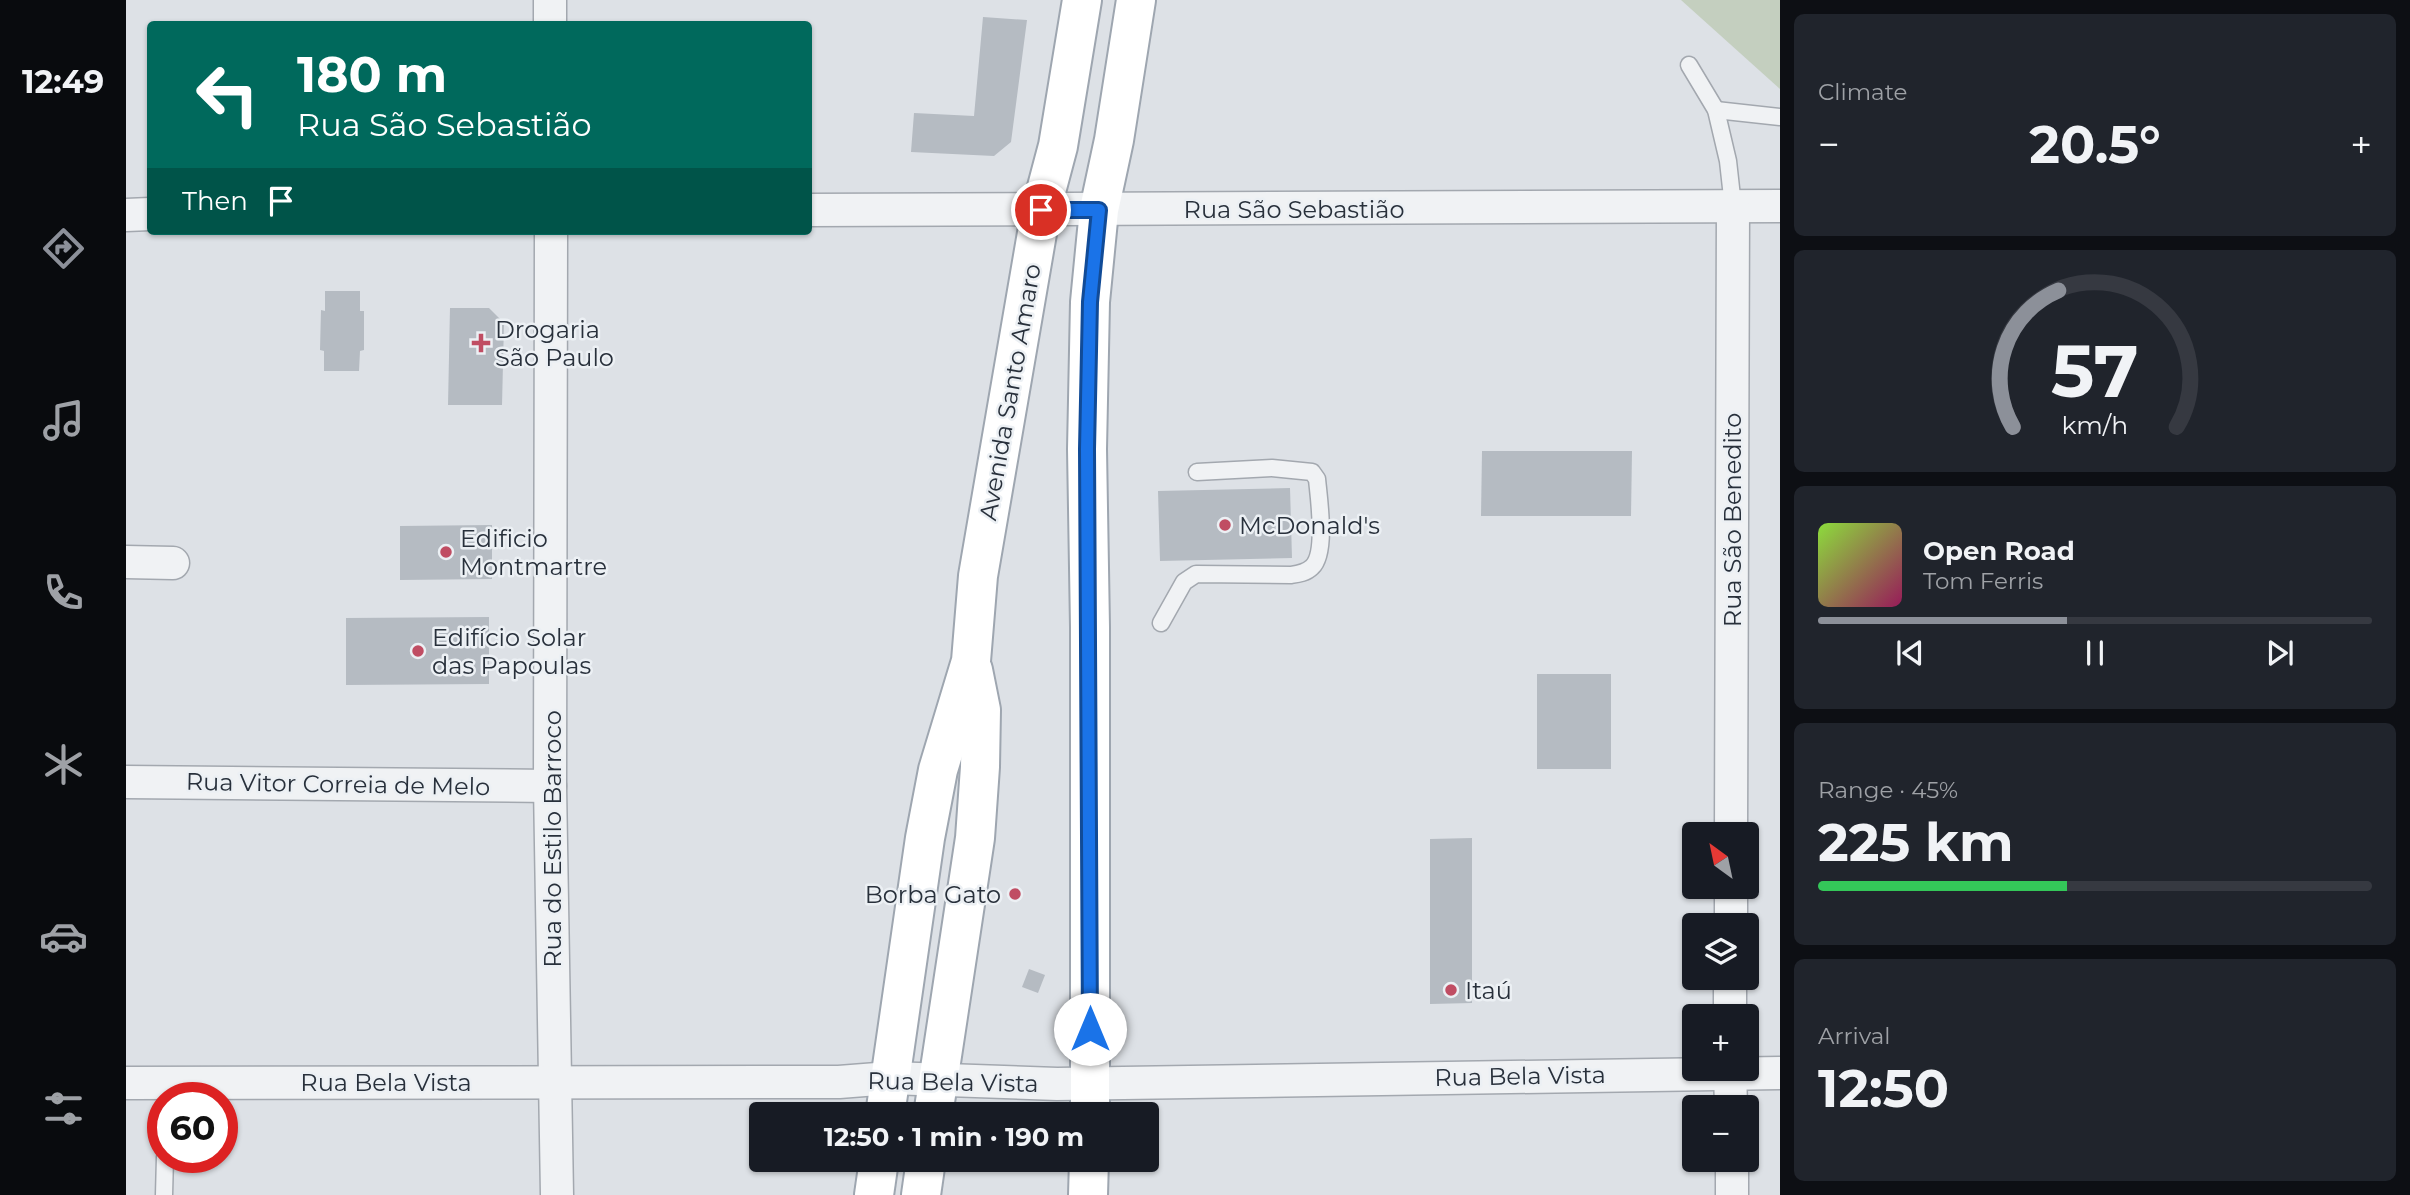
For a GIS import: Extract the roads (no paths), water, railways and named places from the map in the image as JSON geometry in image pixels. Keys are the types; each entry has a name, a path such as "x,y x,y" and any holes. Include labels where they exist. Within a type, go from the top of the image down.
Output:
{"main road":[{"name":"Avenida Santo Amaro","path":"887,1097 938,770 971,661 978,576 1041,210 1058,146 1082,0"},
{"path":"1090,1099 1087,449 1090,302 1099,210 1114,140 1136,0"},
{"name":"Avenida Santo Amaro","path":"935,1098 975,838 981,710 971,661"},
{"path":"874,1195 877,1172"},
{"path":"921,1195 924,1172"},
{"path":"1088,1195 1089,1172"}],"street":[{"path":"550,0 550,21"},
{"name":"Rua São Benedito","path":"1731,822 1733,206"},
{"name":"Rua São Sebastião","path":"812,210 1780,206"},
{"path":"126,215 147,214"},
{"name":"Rua do Estilo Barroco","path":"551,235 550,786 556,1195"},
{"path":"126,562 173,563"},
{"name":"Rua Vitor Correia de Melo","path":"126,782 550,786"},
{"name":"Rua Bela Vista","path":"1759,1073 1780,1073"},
{"name":"Rua Bela Vista","path":"238,1088 555,1080 839,1082 887,1097 1090,1099 1682,1074"},
{"name":"Rua Bela Vista","path":"126,1083 147,1087"},
{"path":"1732,1172 1732,1195"}],"lane":[{"path":"1689,65 1716,110 1728,161 1733,206"},
{"path":"1716,110 1780,117"},
{"path":"1161,623 1184,582 1196,574 1291,575 1306,572 1314,566 1318,558 1321,543 1317,479 1312,472 1272,468 1197,472"},
{"path":"164,1195 165,1173"}],"place":[{"name":"Drogaria São Paulo","path":"481,343"},
{"name":"McDonald's","path":"1225,525"},
{"name":"Edificio Montmartre","path":"446,552"},
{"name":"Edifício Solar das Papoulas","path":"418,651"},
{"name":"Borba Gato","path":"1015,894"},
{"name":"Itaú","path":"1451,990"}]}
